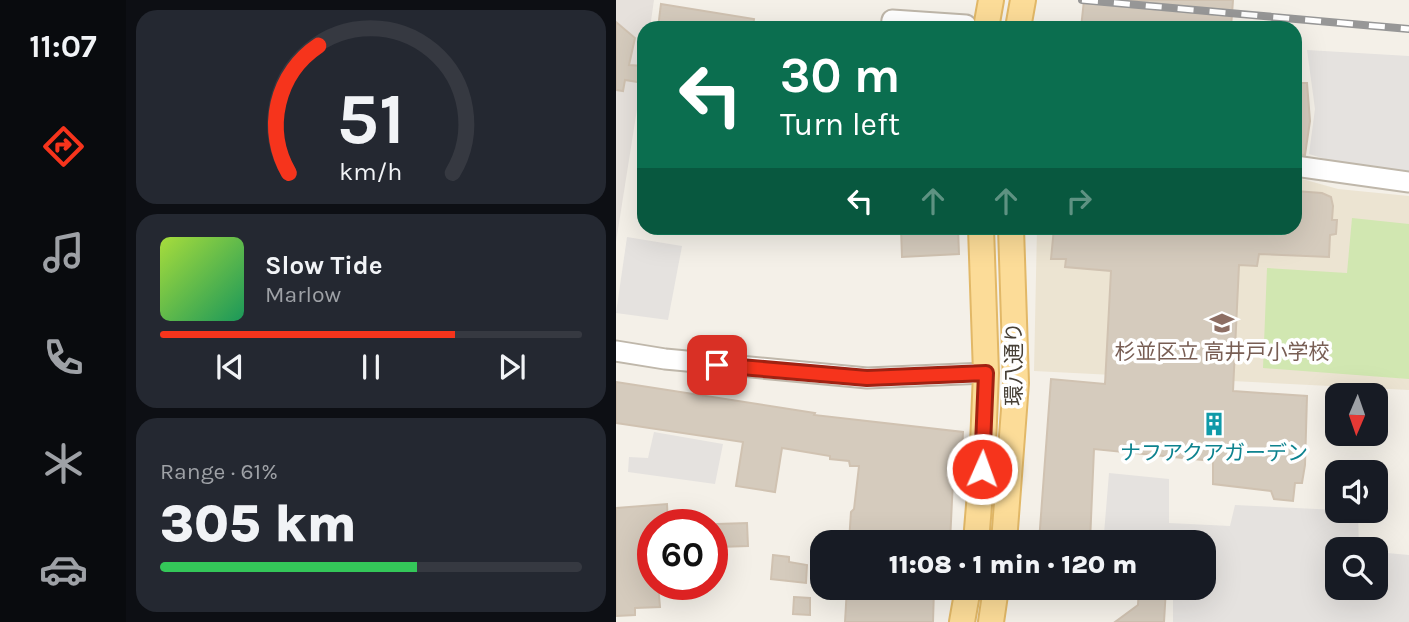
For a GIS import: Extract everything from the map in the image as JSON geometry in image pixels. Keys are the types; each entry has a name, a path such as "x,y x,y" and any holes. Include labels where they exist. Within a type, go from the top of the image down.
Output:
{"main road":[{"path":"979,21 991,0"},
{"path":"1019,21 1023,0"},
{"name":"環八通り","path":"977,530 986,373 981,235"},
{"name":"環八通り","path":"1005,530 1016,383 1011,235"},
{"path":"962,622 966,600"},
{"path":"991,622 994,600"}],"street":[{"path":"1302,167 1409,182"},
{"path":"616,351 730,366 867,378 986,373"}],"shaded area":[{"path":"616,0 654,0 651,21 637,21 637,109 616,242"},
{"path":"1307,50 1409,56 1409,173 1338,163 1309,154 1315,109"},
{"name":"杉並区立 高井戸小学校","path":"1302,179 1338,189 1409,196 1409,390 1388,389 1388,383 1325,383 1325,386 1034,371 1037,235 1302,235"},
{"path":"627,237 682,246 668,320 616,313"},
{"path":"654,432 723,444 715,484 628,472 629,457 648,458"},
{"path":"1109,473 1169,479 1169,523 1230,526 1235,505 1325,509 1325,523 1358,523 1359,537 1325,537 1325,600 1388,600 1388,553 1409,555 1409,622 1173,622 1173,600 1216,600 1216,530 1104,530"}],"green space":[{"path":"1352,218 1409,224 1409,379 1263,368 1267,268 1347,273"}],"building":[{"path":"1084,0 1233,0 1232,21 1082,21"},
{"path":"661,4 754,19 754,21 659,21"},
{"path":"616,22 635,38 629,65 637,66 637,82 625,80 623,91 616,90"},
{"path":"1302,83 1307,83 1310,121 1305,155 1302,155"},
{"path":"1302,192 1322,193 1331,197 1332,220 1337,220 1336,234 1330,235 1329,257 1259,254 1257,266 1239,265 1233,391 1307,396 1305,465 1302,483 1295,483 1293,501 1274,499 1271,491 1213,484 1213,461 1094,449 1091,530 1040,530 1051,379 1105,384 1111,271 1065,267 1066,259 1051,259 1053,235 1302,235"},
{"path":"901,235 958,235 959,254 902,257"},
{"path":"616,382 815,413 814,415 963,432 961,480 953,480 951,530 850,530 859,466 850,466 849,461 782,448 775,492 736,486 743,442 616,423"},
{"path":"667,504 667,509 637,509 637,600 659,600 660,607 635,608 635,615 616,616 616,508"},
{"path":"747,523 748,546 728,547 728,524"},
{"path":"773,555 789,557 789,562 807,565 806,583 771,579"},
{"path":"794,597 810,598 810,615 793,614"},
{"path":"846,600 934,600 933,622 845,622"},
{"path":"1138,600 1165,600 1164,622 1115,622 1138,605"}],"railway":[{"path":"1082,0 1409,29"}],"place":[{"name":"杉並区立 高井戸小学校","path":"1222,323"},
{"name":"ナフアクアガーデン","path":"1214,424"}],"route":[{"path":"717,365 867,378 986,373 982,469"}]}
